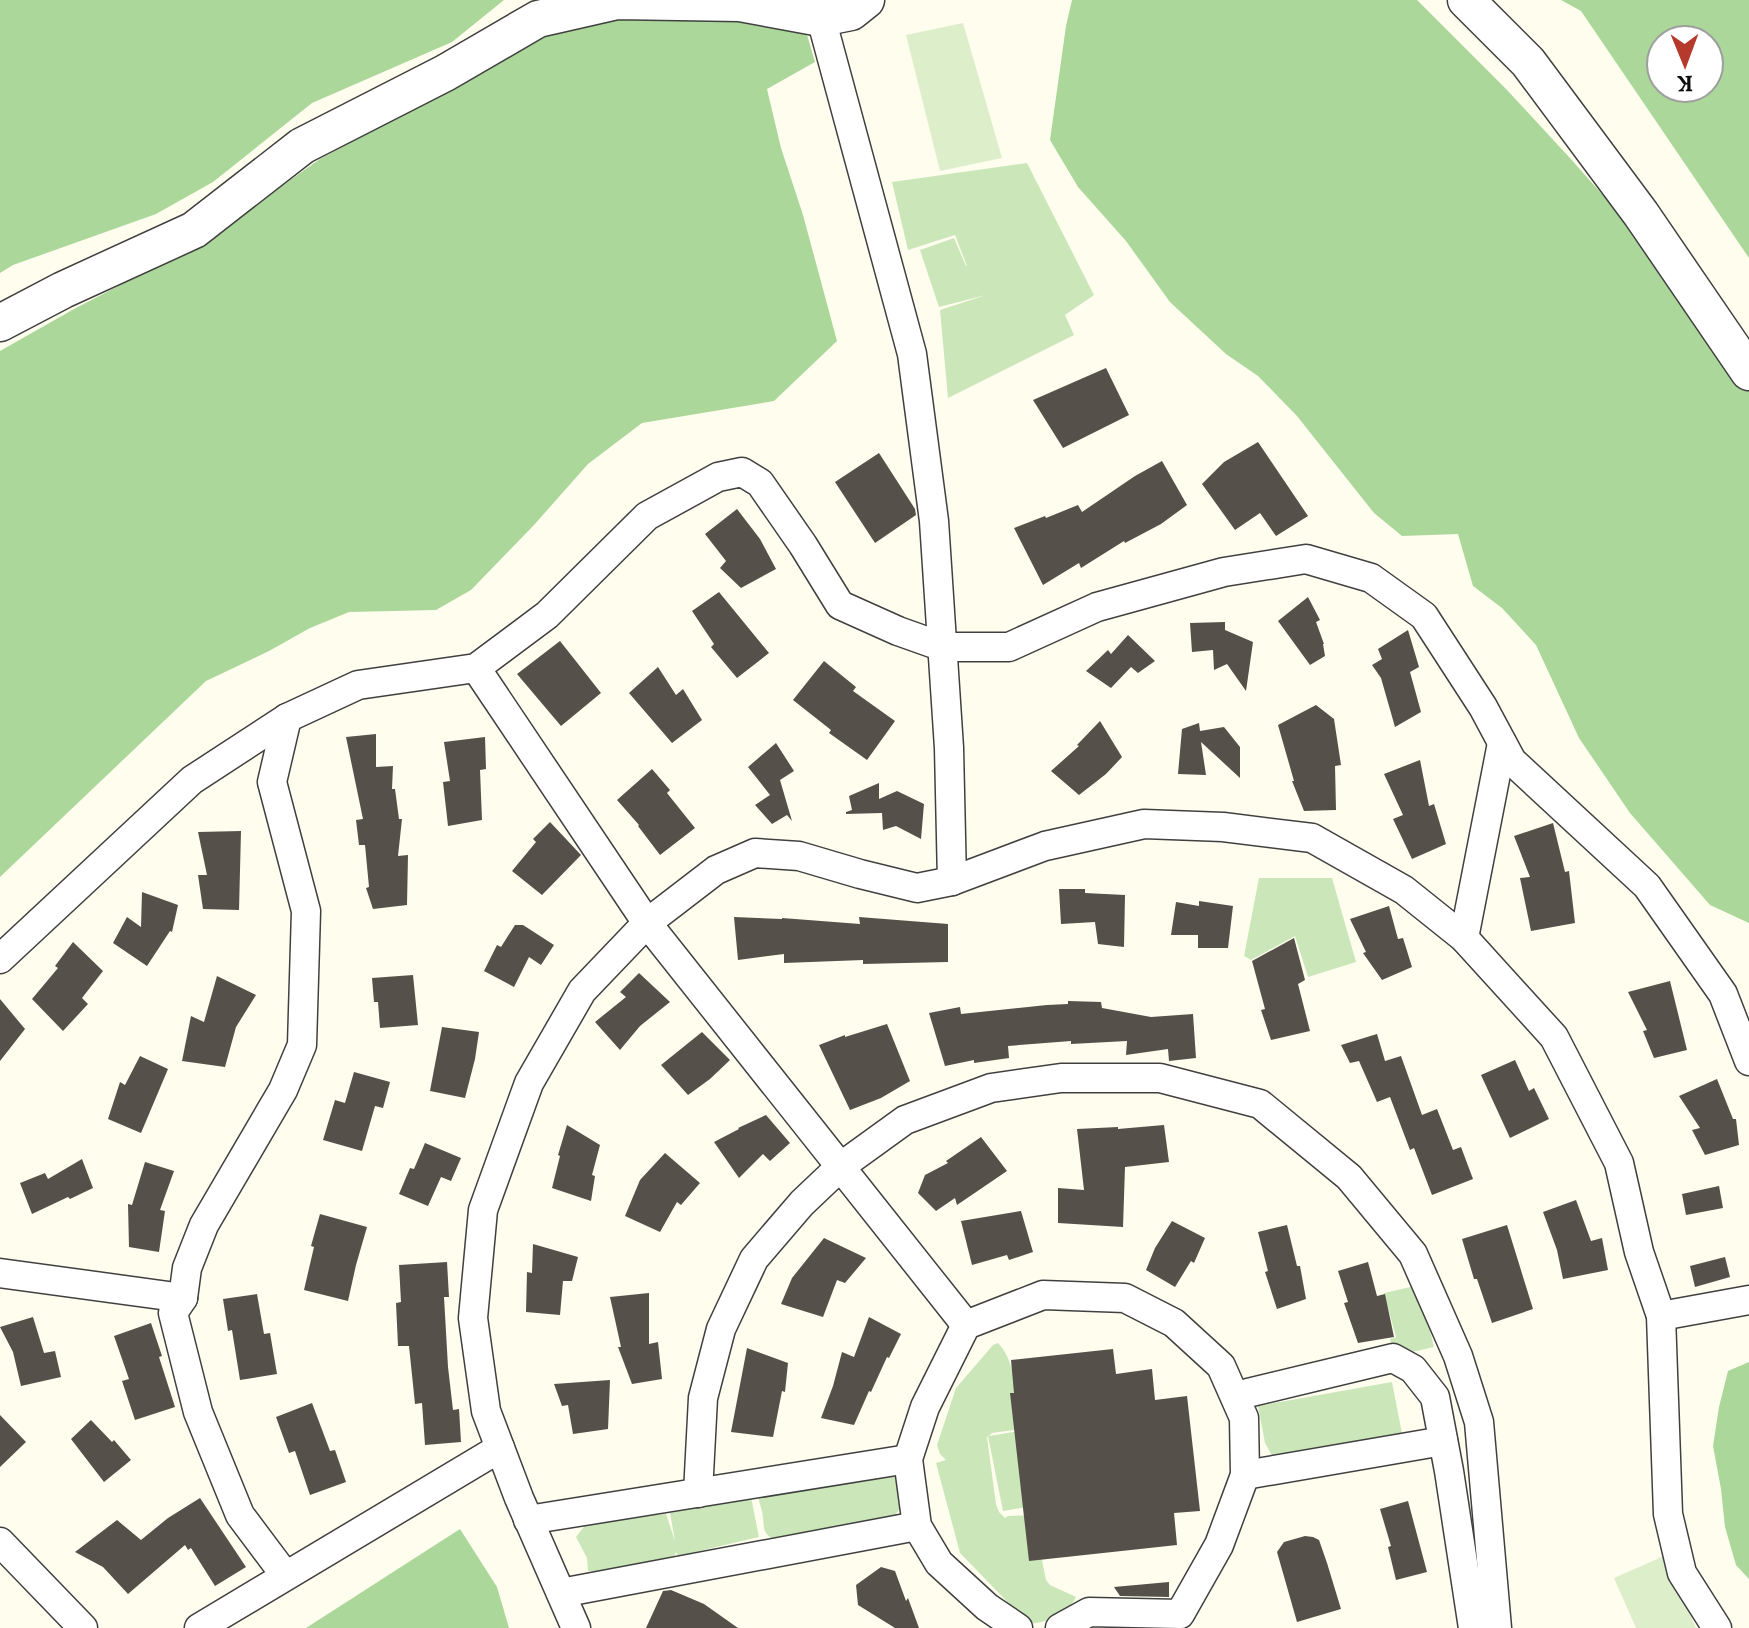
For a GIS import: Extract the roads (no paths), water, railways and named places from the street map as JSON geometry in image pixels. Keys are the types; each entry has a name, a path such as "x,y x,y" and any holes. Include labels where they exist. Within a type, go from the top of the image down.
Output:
{"street":[{"path":"0,323 63,290 194,230 302,146 445,73 538,19 617,1 740,3 821,18 851,12 866,0"},
{"path":"1466,0 1528,62 1641,214 1749,372"},
{"path":"821,18 912,354 934,521 949,748 952,881"},
{"path":"0,959 192,780 287,718 358,685 476,668 547,615 647,516 718,477 742,472 760,483 840,605 943,647 1009,647 1097,607 1224,572 1306,559 1371,578 1424,616 1483,707 1512,761 1647,886 1723,994 1749,1061"},
{"path":"476,668 647,923 966,1325"},
{"path":"285,1575 240,1515 198,1412 173,1313 183,1298 187,1268 204,1225 283,1090 302,1045 306,911 272,782 287,718"},
{"path":"1464,938 1502,743"},
{"path":"576,1628 528,1520 486,1411 473,1318 483,1210 529,1083 582,991 647,923 716,870 755,853 799,856 917,888 952,881 1045,846 1144,824 1223,827 1312,838 1404,890 1464,938 1554,1037 1619,1163 1639,1252 1661,1316 1668,1514 1682,1573 1717,1628"},
{"path":"698,1493 703,1398 721,1329 754,1259 802,1203 840,1167 905,1120 991,1088 1061,1078 1160,1078 1260,1104 1349,1177 1413,1254 1458,1356 1479,1422 1497,1628"},
{"path":"0,1273 183,1298"},
{"path":"1018,1628 987,1607 939,1563 917,1526 908,1459 925,1407 966,1325 1043,1295 1125,1298 1174,1323 1221,1366 1244,1418 1245,1475 1219,1545 1181,1621 1089,1612 1060,1628"},
{"path":"1661,1316 1749,1300"},
{"path":"1235,1396 1393,1358 1413,1369 1435,1397 1473,1628"},
{"path":"1245,1475 1443,1441"},
{"path":"199,1628 500,1448"},
{"path":"528,1520 908,1459"},
{"path":"561,1593 917,1526"},
{"path":"0,1542 83,1628"}]}
